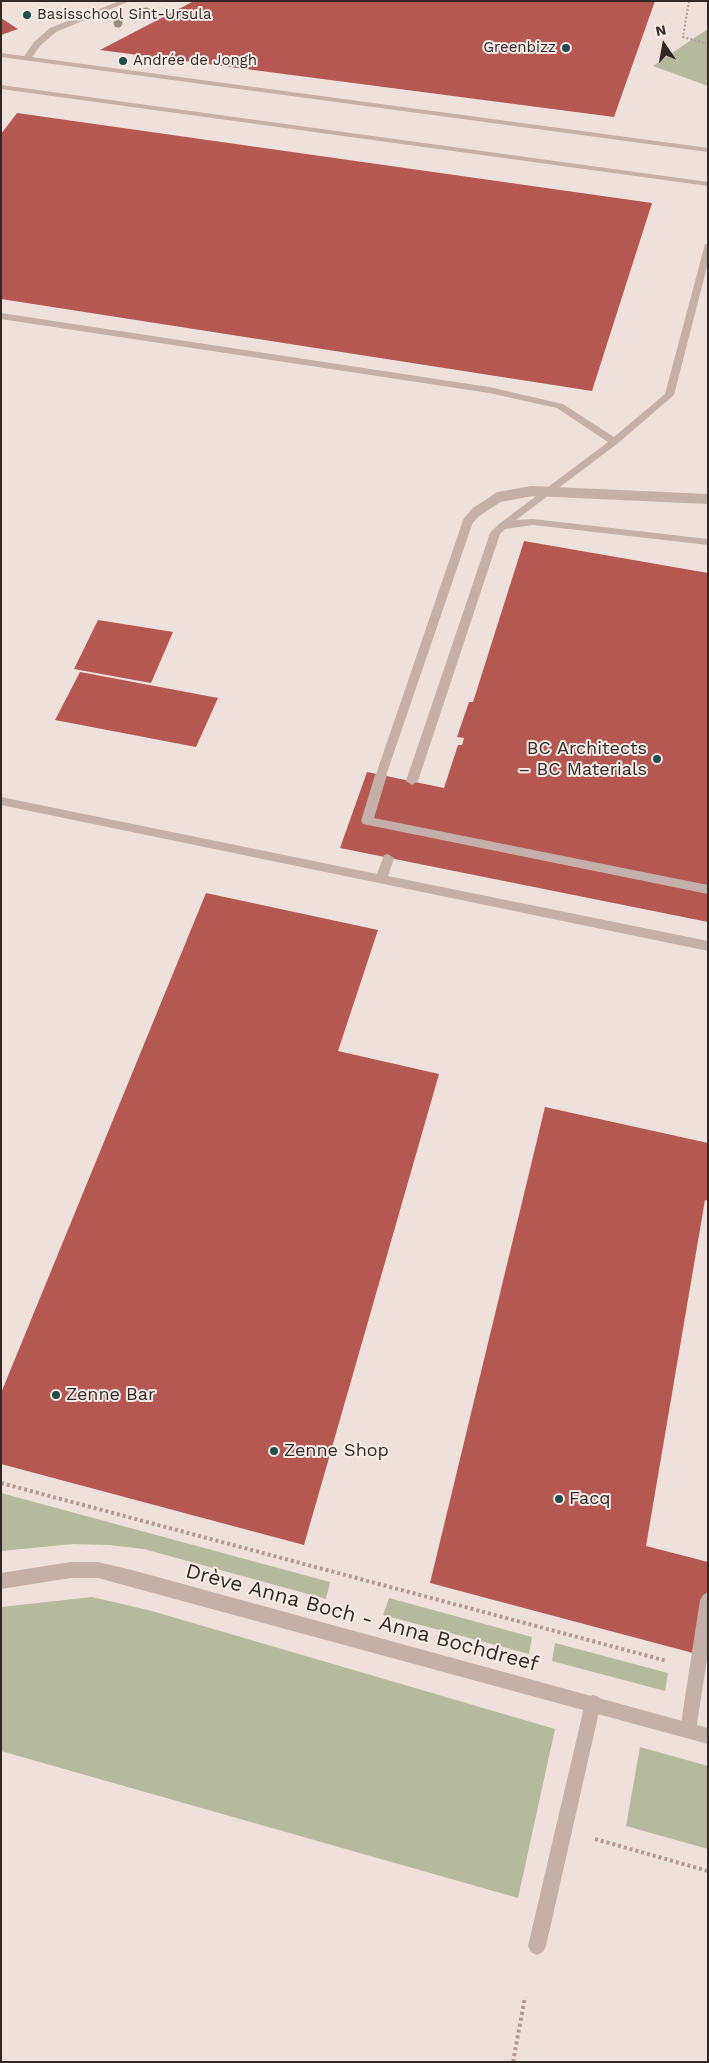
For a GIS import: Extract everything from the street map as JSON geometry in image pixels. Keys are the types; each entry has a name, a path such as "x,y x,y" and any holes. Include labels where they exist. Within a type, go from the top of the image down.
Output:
{"street":[{"path":"27,58 37,44 53,30 126,1"},
{"path":"1,55 708,150"},
{"path":"1,87 708,184"},
{"path":"412,781 495,533 614,442 669,395 708,246"},
{"path":"1,316 489,390 560,406 614,442"},
{"path":"708,498 532,491 516,492 499,497 476,512 468,521 367,821 708,890"},
{"path":"502,526 533,522 708,542"},
{"path":"1,800 708,946"},
{"path":"381,879 388,858"},
{"name":"Drève Anna Boch - Anna Bochdreef","path":"1,1581 71,1570 98,1570 593,1703 708,1736"},
{"path":"688,1730 708,1600"},
{"path":"537,1946 593,1703"}],"path":[{"path":"689,1 683,37 708,44"},
{"path":"1,1483 697,1669"},
{"path":"564,1830 708,1871"},
{"path":"513,2062 525,1997"}],"green space":[{"path":"708,29 708,86 653,66 691,40"},
{"path":"1,1493 330,1582 326,1599 144,1549 109,1545 73,1544 1,1551"},
{"path":"92,1597 152,1611 555,1729 518,1898 1,1751 1,1607"},
{"path":"389,1598 532,1637 529,1654 383,1615"},
{"path":"555,1643 668,1673 665,1691 552,1661"},
{"path":"640,1747 708,1766 708,1849 626,1826"}],"building":[{"path":"194,1 655,1 614,117 100,50"},
{"path":"1,18 18,29 1,35"},
{"path":"17,113 652,203 592,391 1,299 1,134"},
{"path":"524,541 708,573 708,922 340,848 367,772 444,788 458,745 462,745 464,738 457,737 469,702 473,702"},
{"path":"98,620 173,632 151,683 74,669"},
{"path":"80,672 218,698 196,747 55,720"},
{"path":"206,893 378,930 338,1051 439,1074 304,1545 1,1464 1,1393"},
{"path":"545,1107 708,1143 708,1201 705,1200 646,1546 708,1562 708,1657 430,1583"}],"place":[{"name":"Basisschool Sint-Ursula","path":"27,15"},
{"name":"Greenbizz","path":"566,48"},
{"name":"Andrée de Jongh","path":"123,61"},
{"name":"BC Architects – BC Materials","path":"657,759"},
{"name":"Zenne Bar","path":"56,1395"},
{"name":"Zenne Shop","path":"274,1451"},
{"name":"Facq","path":"559,1499"}]}
